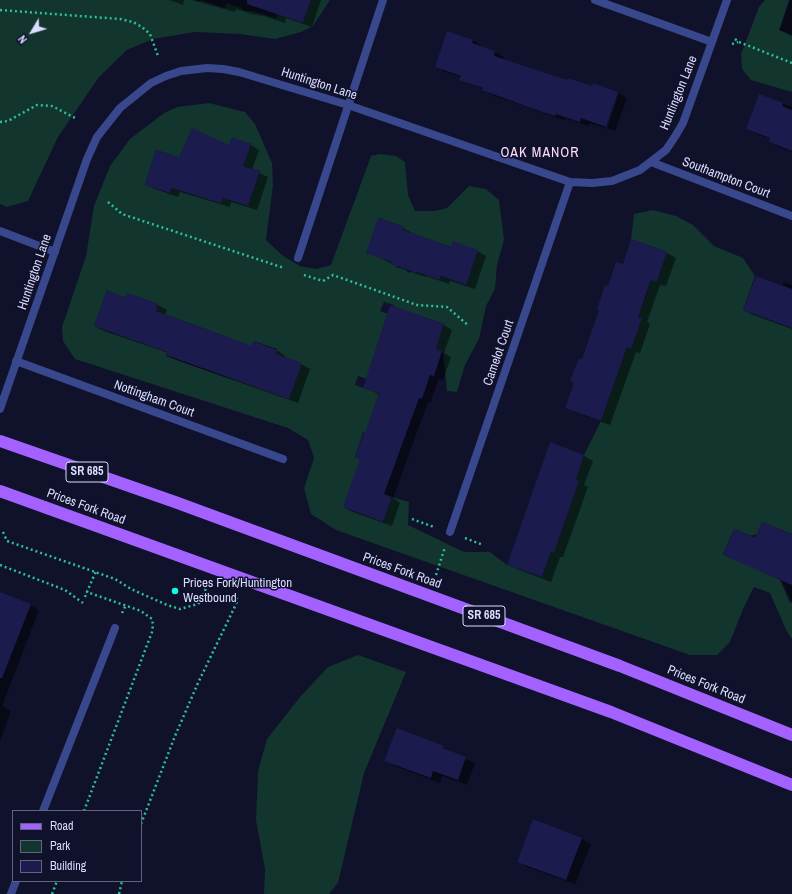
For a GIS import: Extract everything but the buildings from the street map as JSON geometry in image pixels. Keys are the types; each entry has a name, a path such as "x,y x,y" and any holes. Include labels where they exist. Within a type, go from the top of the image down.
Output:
{"main road":[{"name":"Prices Fork Road","path":"0,441 175,502 598,658 792,735"},
{"name":"Prices Fork Road","path":"0,491 597,706 792,785"}],"street":[{"path":"298,258 383,0"},
{"path":"595,0 712,42"},
{"name":"Huntington Lane","path":"0,409 87,159 97,137 120,108 151,83 181,71 207,68 239,72 348,105 570,182 592,183 612,180 640,170 666,150 683,123 727,0"},
{"name":"Southampton Court","path":"652,162 792,216"},
{"name":"Camelot Court","path":"450,532 570,182"},
{"path":"0,231 55,252"},
{"name":"Nottingham Court","path":"16,361 283,459"},
{"path":"43,810 115,628"},
{"path":"11,894 16,882"}],"path":[{"path":"0,10 120,19 133,22 150,34 158,56"},
{"path":"735,39 739,42 792,63"},
{"path":"732,44 739,42"},
{"path":"0,122 8,121 37,105 52,106 77,120"},
{"path":"3,532 7,541 96,571 115,579 167,606 180,609 198,604 202,599 206,588"},
{"path":"436,575 445,546"},
{"path":"0,565 65,590 83,603"},
{"path":"85,597 96,571"},
{"path":"84,810 153,626 152,619 141,611 87,592"},
{"path":"142,821 198,683 238,600 232,595"},
{"path":"52,894 57,882"},
{"path":"119,894 122,882"}],"green space":[{"path":"0,0 195,0 200,2 201,0 225,8 227,3 242,8 246,11 252,11 276,18 277,14 303,23 311,0 330,0 313,26 301,32 275,39 240,34 195,32 153,39 127,50 99,77 58,137 28,201 7,207 0,204"},
{"path":"765,0 789,0 779,30 792,35 792,92 751,80 742,69 741,54 759,7"},
{"path":"209,103 245,112 255,124 272,163 273,185 266,240 283,256 300,266 316,269 331,265 371,156 380,154 396,156 405,162 408,195 415,211 435,211 447,208 469,186 486,189 499,200 504,240 497,265 495,289 486,306 479,339 465,365 457,392 447,391 443,352 436,349 444,324 412,313 369,434 363,432 355,457 360,459 356,484 347,509 383,522 392,497 409,502 408,525 464,552 490,552 507,565 542,577 551,552 554,553 579,481 576,480 584,455 601,421 610,396 607,395 618,372 627,347 631,349 632,322 645,299 653,275 659,277 667,252 631,239 634,214 653,210 676,216 693,225 714,246 743,258 755,276 743,310 792,328 792,534 762,522 757,534 751,536 734,529 723,554 766,573 777,573 790,603 792,602 792,639 787,632 770,593 754,587 743,609 730,642 717,655 690,655 336,530 311,514 304,488 314,458 308,440 288,428 75,359 63,341 62,327 86,256 94,206 110,166 130,139 164,113 177,107","holes":["232,138 251,144 249,150 230,143","156,150 181,158 234,163 260,171 248,206 223,198 196,196 171,188 170,193 145,185","379,218 404,227 403,230 451,247 466,285 441,276 440,280 417,272 412,271 410,273 406,271 407,270 391,264 392,262 367,253","107,291 132,300 133,295 158,304 156,311 227,337 251,348 254,341 277,349 276,354 301,363 235,378 234,380 166,356 167,352 121,329 119,335 94,326","384,302 394,305 391,315 380,311","358,376 367,379 364,388 355,385"]},
{"path":"358,655 406,672 364,773 338,883 329,894 264,894 265,869 256,820 258,771 267,739 300,697 328,667"}],"place":[{"name":"Prices Fork/Huntington Westbound","path":"175,591"}],"district":[{"name":"OAK MANOR","path":"540,153"}]}
